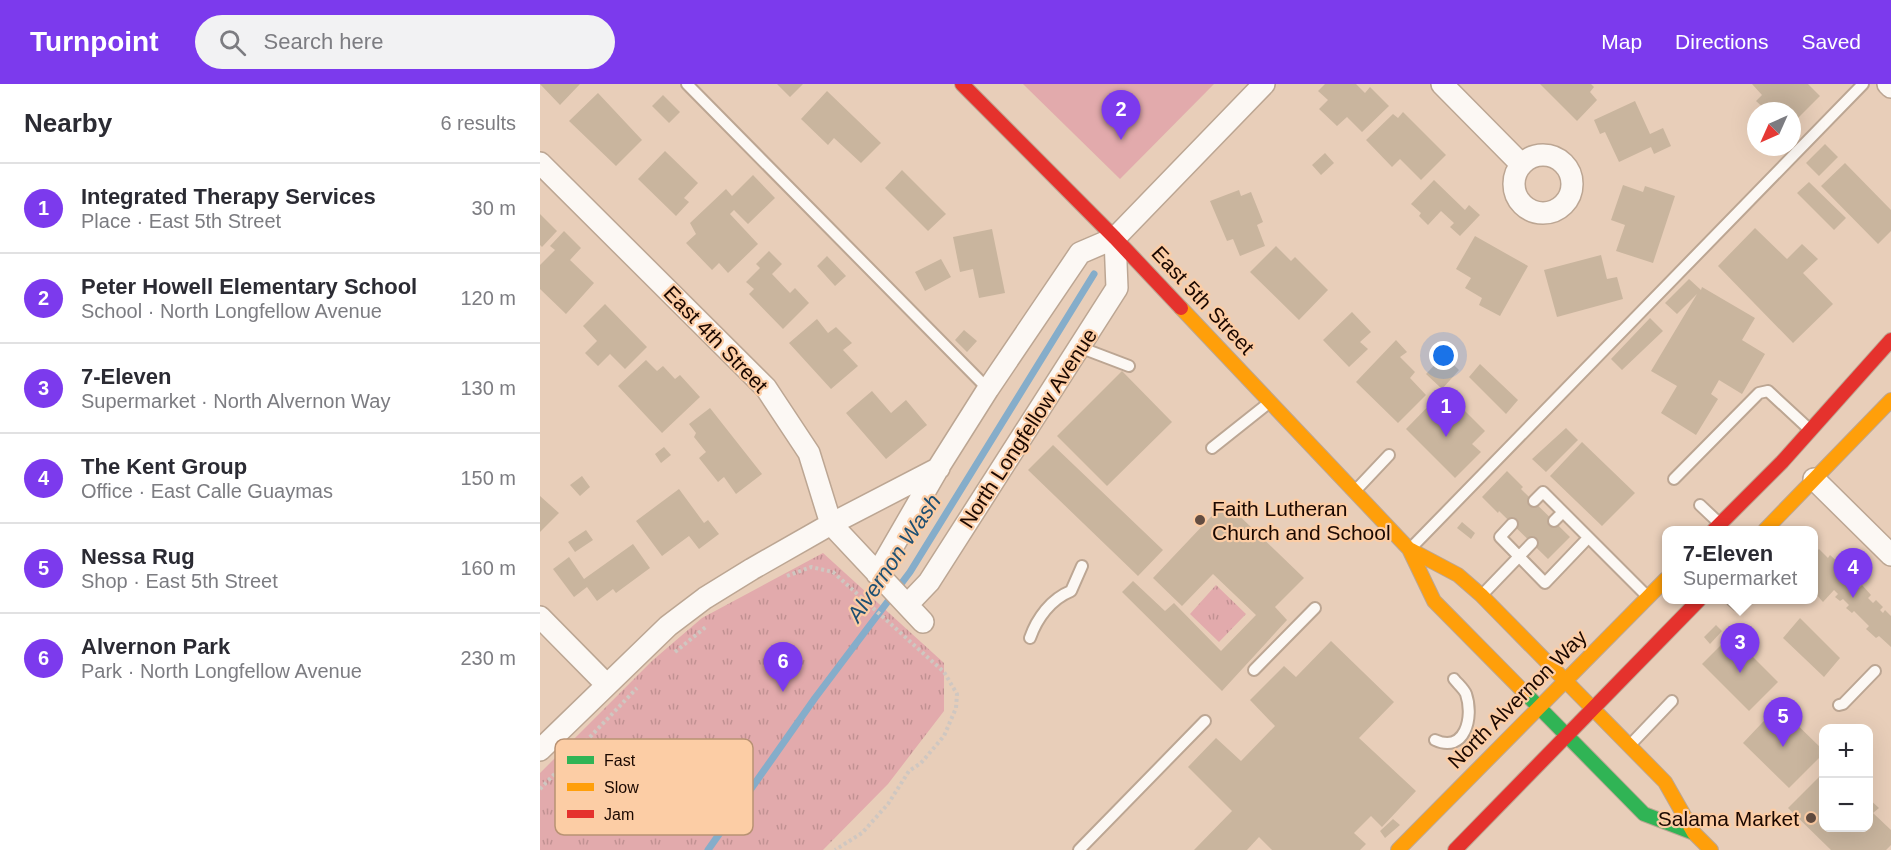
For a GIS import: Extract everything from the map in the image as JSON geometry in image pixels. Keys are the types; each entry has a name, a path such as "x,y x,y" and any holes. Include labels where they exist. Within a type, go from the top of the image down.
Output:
{"street":[{"name":"East 5th Street","path":"962,84 1115,238 1409,549 1434,601 1538,708 1644,814 1694,833"},
{"path":"877,574 988,389 1080,253 1115,238 1264,84"},
{"path":"1442,84 1521,164"},
{"name":"East 4th Street","path":"540,163 766,388 809,453 831,524 923,622"},
{"name":"North Longfellow Avenue","path":"907,605 929,582 1117,288 1115,238"},
{"path":"1719,526 1782,462 1891,340"},
{"path":"1770,526 1891,399"},
{"path":"540,750 668,626 705,598 831,524 939,468"},
{"path":"1814,480 1891,555"},
{"name":"East 5th Street","path":"1409,549 1458,575 1481,596 1665,782 1694,833 1711,850"},
{"name":"North Alvernon Way","path":"1398,850 1662,583"},
{"path":"1455,850 1695,604"},
{"path":"540,617 607,685"}],"lane":[{"path":"687,84 988,389"},
{"path":"1409,549 1863,84"},
{"path":"1080,347 1129,366"},
{"path":"1674,479 1759,393 1768,391 1810,430"},
{"path":"1212,448 1270,402"},
{"path":"1355,491 1389,455"},
{"path":"1534,501 1543,492 1648,597"},
{"path":"1700,505 1716,526"},
{"path":"1554,521 1563,512"},
{"path":"1512,524 1500,537 1545,583 1588,538"},
{"path":"1481,596 1532,543"},
{"path":"1030,638 1036,620 1061,595 1071,591 1082,566"},
{"path":"1254,670 1316,608"},
{"path":"1839,705 1843,704 1875,671"},
{"path":"1435,740 1442,744 1454,742 1465,732 1470,713 1465,692 1454,679"},
{"path":"1629,746 1672,701"},
{"path":"1079,850 1205,721"}],"path":[{"path":"780,580 811,567 833,572 944,672 957,694 956,708 944,736 921,763 909,771 888,804 862,833 835,850"},
{"path":"671,655 714,620"},
{"path":"588,739 642,683"},
{"path":"540,789 555,773"}],"green space":[{"path":"1023,84 1214,84 1120,179"},
{"path":"823,553 944,663 944,711 888,784 823,850 540,850 540,773 555,758 555,835 753,835 753,739 574,739 653,660 702,618"},
{"path":"1216,585 1246,614 1219,642 1190,614"}],"building":[{"path":"540,84 580,84 560,105"},
{"path":"777,84 803,84 790,97"},
{"path":"1325,84 1356,84 1365,93 1370,87 1389,106 1362,132 1347,117 1337,126 1319,109 1328,100 1318,91"},
{"path":"1540,84 1591,84 1594,87 1590,92 1597,100 1577,121"},
{"path":"1752,84 1808,84 1820,96 1801,115 1801,102 1757,102 1762,95"},
{"path":"827,91 881,143 861,163 834,138 828,145 801,119"},
{"path":"598,93 642,140 616,166 569,121"},
{"path":"663,95 680,112 669,123 652,106"},
{"path":"1635,101 1650,134 1663,128 1671,146 1654,154 1651,147 1619,162 1605,132 1600,134 1594,120"},
{"path":"1403,112 1446,155 1421,180 1400,159 1392,167 1366,140 1393,114 1398,118"},
{"path":"1825,144 1838,157 1819,176 1806,163"},
{"path":"665,151 698,183 684,198 689,202 676,216 638,179"},
{"path":"1325,153 1334,163 1321,175 1312,165"},
{"path":"1845,163 1891,210 1891,231 1878,244 1821,186"},
{"path":"902,170 946,214 928,231 885,188"},
{"path":"753,175 775,198 748,224 734,210 730,214 758,244 728,273 719,263 712,270 686,243 696,234 690,223 726,189 732,196"},
{"path":"1434,180 1465,210 1469,205 1480,215 1460,236 1450,227 1454,223 1441,211 1428,225 1419,216 1421,213 1411,204"},
{"path":"1809,182 1846,218 1834,230 1797,193"},
{"path":"1623,185 1643,192 1645,186 1675,196 1653,263 1616,251 1625,225 1611,220"},
{"path":"1239,190 1241,196 1251,192 1263,222 1257,225 1265,246 1240,256 1233,239 1227,241 1210,201"},
{"path":"540,214 557,231 542,247 540,245"},
{"path":"1755,228 1787,259 1802,244 1818,259 1803,273 1833,304 1793,343 1718,266"},
{"path":"992,229 1005,293 979,298 973,269 960,272 953,237"},
{"path":"564,231 581,248 570,260 594,283 566,314 540,289 540,265 555,250 550,246"},
{"path":"1475,236 1528,266 1500,316 1479,305 1482,298 1465,288 1471,278 1456,269"},
{"path":"1276,246 1291,261 1295,257 1328,290 1299,320 1250,272"},
{"path":"769,251 782,264 772,274 790,293 795,288 809,303 783,329 749,294 754,289 746,282 760,268 756,264"},
{"path":"1601,255 1607,279 1617,277 1623,299 1557,317 1544,270"},
{"path":"827,256 846,276 835,286 817,266"},
{"path":"941,259 951,277 925,291 915,272"},
{"path":"1689,279 1701,290 1702,287 1755,318 1742,340 1765,354 1742,394 1719,380 1711,394 1718,399 1696,435 1661,413 1677,386 1651,371 1697,294 1677,314 1665,303"},
{"path":"605,304 647,347 625,369 610,354 598,366 585,353 597,341 583,326"},
{"path":"1352,312 1371,332 1360,342 1368,349 1349,367 1323,340"},
{"path":"1650,318 1663,331 1622,370 1611,359"},
{"path":"817,319 828,333 836,327 852,343 843,350 858,366 831,389 789,343"},
{"path":"964,330 977,341 967,352 955,340"},
{"path":"1396,340 1407,352 1400,357 1415,372 1410,378 1426,395 1398,423 1356,382"},
{"path":"1444,355 1459,370 1442,389 1426,374"},
{"path":"646,360 657,371 663,366 675,379 680,375 700,397 662,433 618,386"},
{"path":"1480,364 1518,400 1506,414 1469,377"},
{"path":"1122,371 1172,422 1107,486 1057,436"},
{"path":"1444,390 1485,431 1472,444 1481,452 1455,478 1406,429"},
{"path":"872,391 891,413 906,400 927,425 886,459 846,413"},
{"path":"710,408 762,474 736,494 724,477 718,482 699,458 706,452 694,437 696,433 689,424"},
{"path":"1566,428 1578,440 1546,472 1532,459"},
{"path":"1582,442 1635,493 1602,526 1550,476"},
{"path":"1053,445 1163,550 1138,576 1028,470"},
{"path":"664,447 671,455 661,463 655,454"},
{"path":"1507,471 1523,487 1521,489 1570,537 1548,559 1482,497"},
{"path":"582,476 590,487 580,496 570,485"},
{"path":"679,489 704,523 708,520 719,534 699,549 689,536 662,556 636,521"},
{"path":"540,496 559,513 540,532"},
{"name":"Faith Lutheran Church and School","path":"1225,502 1304,578 1275,607 1287,620 1222,691 1122,592 1133,581 1165,611 1174,603 1221,651 1256,615 1213,574 1182,606 1153,578"},
{"path":"1462,522 1475,533 1471,539 1457,528"},
{"path":"586,530 593,540 575,552 568,542"},
{"path":"633,544 650,568 616,593 613,589 597,601 587,587 574,597 553,569 569,557 584,579"},
{"path":"1818,550 1828,558 1830,555 1841,565 1838,568 1859,588 1862,585 1871,595 1868,598 1873,603 1876,600 1883,607 1880,610 1883,613 1885,610 1891,616 1891,647 1879,636 1876,638 1866,629 1869,626 1854,611 1852,613 1846,608 1849,605 1843,599 1840,601 1835,597 1838,594 1834,590 1823,602 1818,596"},
{"path":"1800,618 1840,658 1824,677 1783,638"},
{"path":"1716,625 1722,631 1710,644 1704,637"},
{"path":"1731,635 1778,682 1749,711 1702,664"},
{"path":"1331,641 1394,702 1359,738 1416,791 1382,827 1371,816 1354,833 1366,844 1360,850 1272,850 1259,837 1247,850 1194,850 1232,811 1188,767 1216,738 1241,761 1275,726 1250,700 1284,666 1296,677"},
{"path":"1778,706 1819,746 1819,758 1789,788 1743,743"},
{"path":"1819,777 1819,832 1873,832 1873,813 1891,830 1891,845 1886,850 1831,850 1788,808"},
{"path":"1873,803 1879,808 1873,813"},
{"path":"1393,819 1400,825 1385,838 1380,831"}],"waterway":[{"name":"Alvernon Wash","path":"753,786 815,698 910,572 1094,274"},
{"name":"Alvernon Wash","path":"708,850 719,835"}],"traffic: fast":[{"path":"1524,692 1644,814 1694,833"}],"traffic: slow":[{"path":"1181,308 1409,549 1434,601 1524,692"},
{"path":"1769,526 1891,400"},
{"path":"1409,549 1458,575 1481,595 1665,782 1694,833 1711,850"},
{"path":"1398,850 1662,583"}],"traffic: jam":[{"path":"962,84 1181,308"},
{"path":"1718,526 1782,462 1891,340"},
{"path":"1455,850 1695,604"}],"place":[{"name":"Peter Howell Elementary School","path":"1121,140"},
{"name":"Integrated Therapy Services","path":"1446,437"},
{"name":"Faith Lutheran Church and School","path":"1200,520"},
{"name":"The Kent Group","path":"1853,598"},
{"name":"7-Eleven","path":"1740,673"},
{"name":"Alvernon Park","path":"783,692"},
{"name":"Nessa Rug","path":"1783,747"},
{"name":"Salama Market","path":"1811,818"}]}
